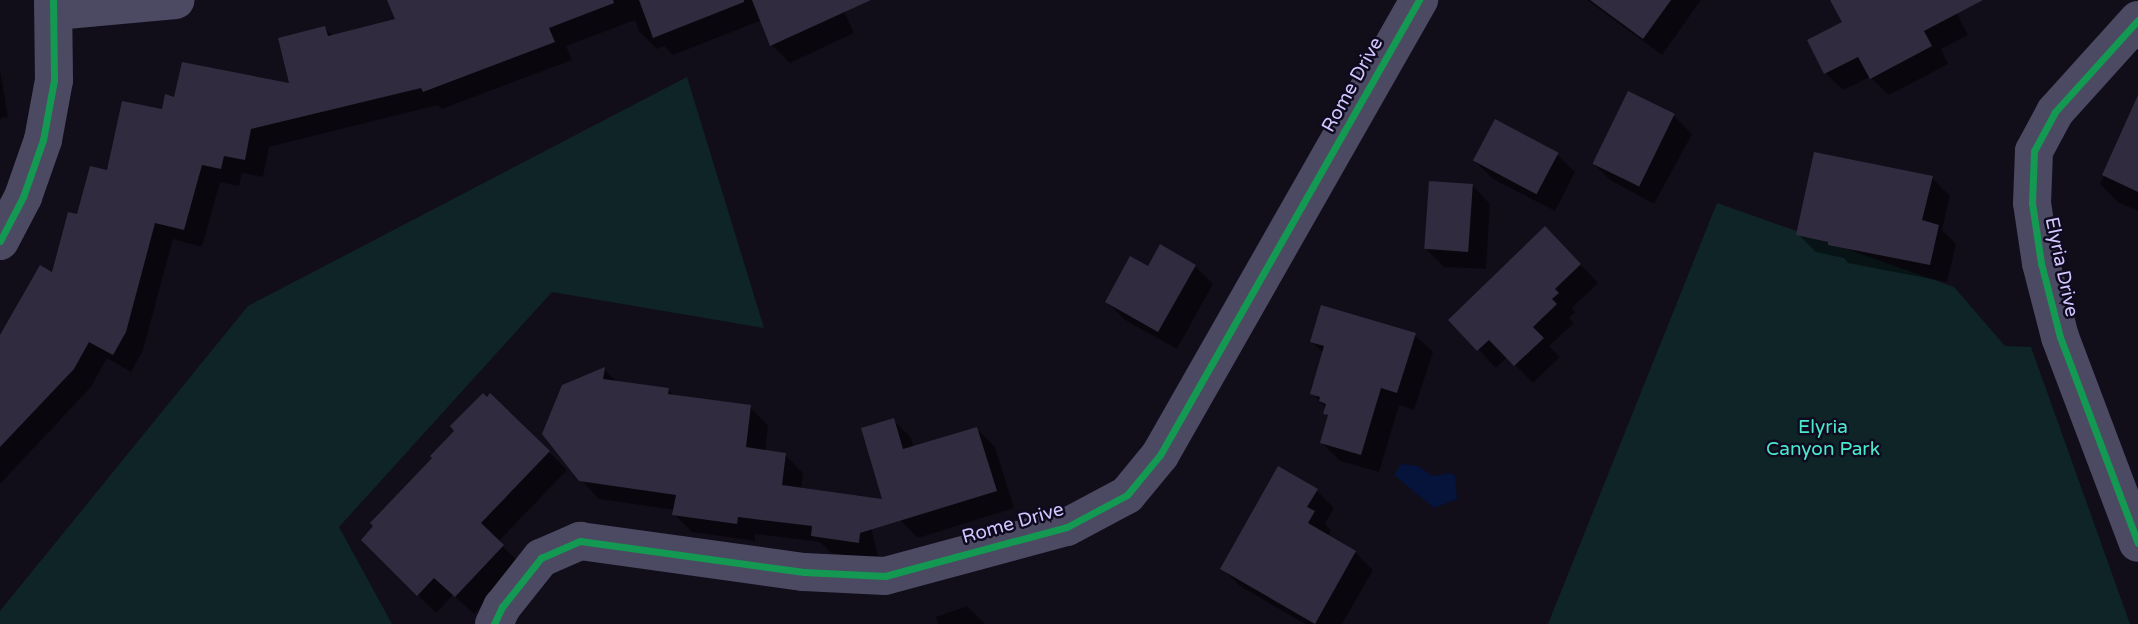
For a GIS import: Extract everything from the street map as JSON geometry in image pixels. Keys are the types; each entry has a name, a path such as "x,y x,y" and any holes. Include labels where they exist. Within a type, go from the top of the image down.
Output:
{"street":[{"path":"0,241 23,197 43,140 54,80 54,5 176,0"},
{"name":"Rome Drive","path":"494,624 502,607 541,558 580,541 804,572 885,576 1067,527 1127,495 1160,455 1419,0"},
{"name":"Elyria Drive","path":"2138,20 2055,112 2034,151 2032,203 2041,263 2060,337 2138,544"}],"green space":[{"path":"687,77 764,328 552,292 339,527 392,624 0,624 0,611 248,306"},
{"name":"Elyria Canyon Park","path":"1717,203 1954,287 2005,346 2031,347 2130,624 1548,624"}],"water":[{"path":"1401,464 1418,466 1432,476 1451,473 1455,476 1457,499 1434,508 1394,475"}],"building":[{"path":"387,0 613,0 614,3 549,28 555,42 423,92 421,88 251,129 245,160 224,156 221,169 202,165 184,230 155,223 126,332 113,355 89,342 74,369 0,447 0,335 40,265 52,272 68,212 77,214 90,166 107,170 122,101 162,109 165,94 174,97 182,62 289,83 278,38 325,26 328,36 395,19"},
{"path":"639,0 744,0 744,2 653,38"},
{"path":"752,0 871,0 770,46"},
{"path":"1590,0 1671,0 1643,39"},
{"path":"1830,0 1983,0 1924,31 1932,46 1870,79 1858,57 1824,74 1807,40 1842,22"},
{"path":"1628,91 1675,114 1639,187 1592,164"},
{"path":"2138,95 2138,192 2102,175"},
{"path":"1495,119 1559,153 1537,194 1473,160"},
{"path":"1814,152 1933,176 1922,220 1939,225 1930,265 1828,245 1828,242 1796,235"},
{"path":"1429,181 1473,184 1468,252 1424,249"},
{"path":"1545,226 1581,264 1555,289 1559,293 1552,299 1557,304 1533,327 1544,338 1514,366 1489,340 1477,351 1448,320"},
{"path":"1160,244 1196,265 1158,332 1105,302 1130,256 1148,266"},
{"path":"1321,305 1416,333 1397,393 1381,388 1361,455 1320,443 1328,415 1323,414 1326,404 1319,401 1320,397 1310,394 1324,346 1310,342"},
{"path":"605,367 603,379 669,388 668,394 751,405 746,447 786,453 782,485 882,499 861,428 894,418 903,449 977,427 997,491 860,533 859,543 811,536 812,526 738,517 737,524 672,515 676,495 579,481 542,434 562,385"},
{"path":"483,393 487,397 490,393 550,451 481,523 504,545 455,597 434,578 417,596 361,540 373,526 370,523 454,431 450,426"},
{"path":"1278,466 1318,489 1307,507 1315,511 1308,523 1356,551 1315,624 1220,569"}],"cycle path":[{"path":"0,241 23,197 43,140 54,80 53,0"},
{"path":"494,624 502,607 541,558 580,541 804,572 885,576 1067,527 1127,495 1160,455 1419,0"},
{"path":"2138,20 2055,112 2034,151 2032,203 2041,263 2060,337 2138,543"}]}
